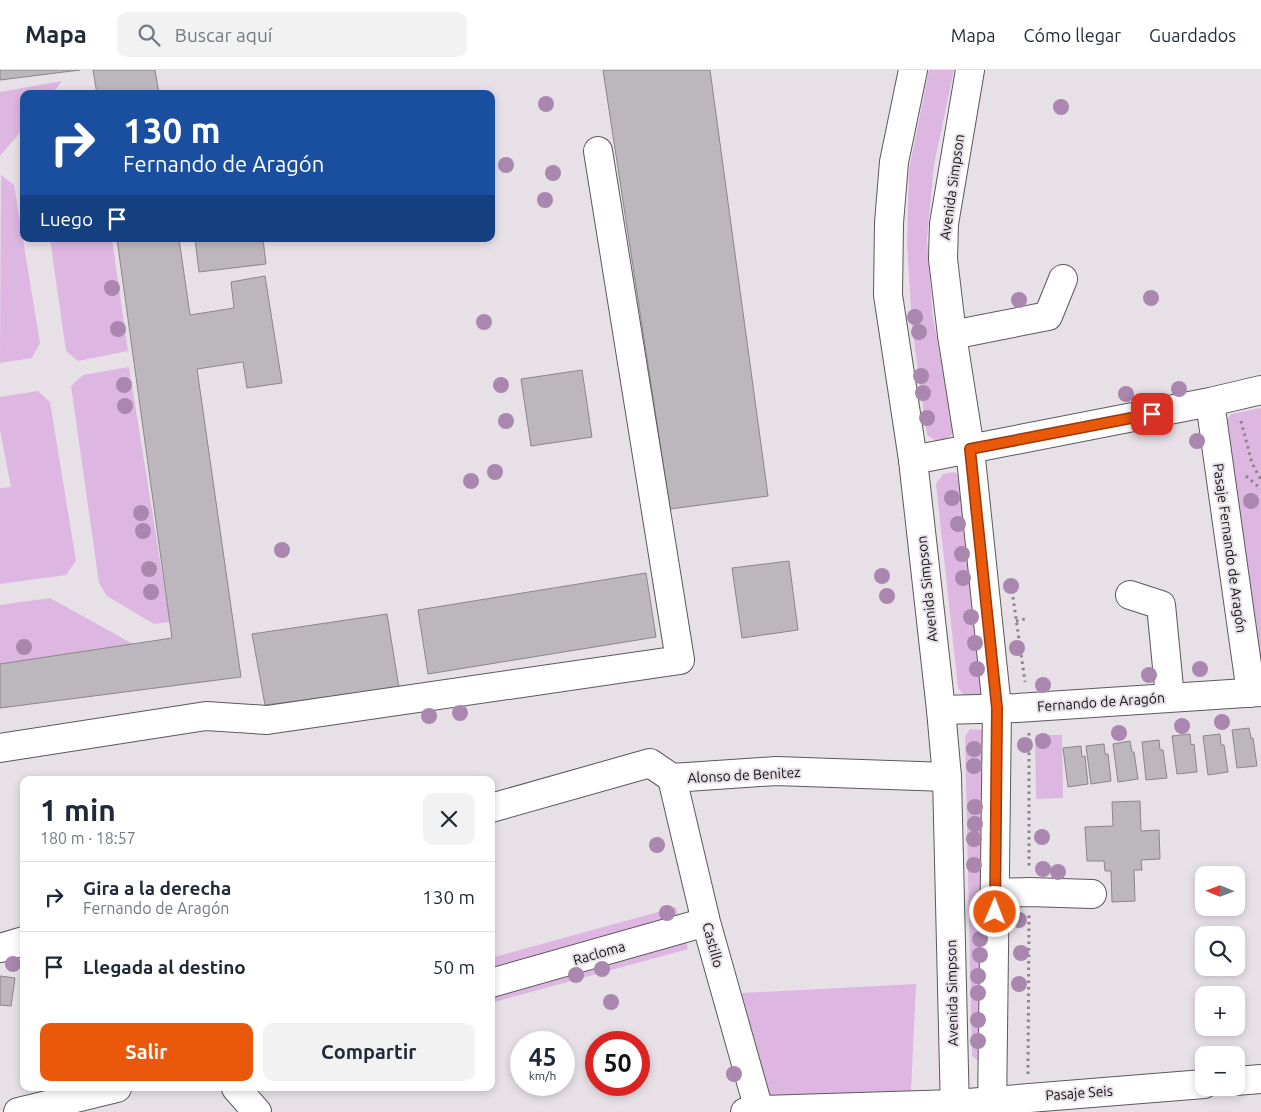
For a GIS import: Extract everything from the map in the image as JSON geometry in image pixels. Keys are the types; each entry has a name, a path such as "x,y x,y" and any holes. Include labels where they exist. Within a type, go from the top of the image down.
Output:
{"street":[{"name":"Avenida Simpson","path":"913,70 894,162 889,223 888,286 912,460 947,777 955,1108"},
{"name":"Avenida Simpson","path":"970,70 944,224 943,259 952,335 970,449 997,708 992,1107"},
{"path":"0,748 206,716 267,720 680,660 598,151"},
{"path":"952,335 1048,316 1064,279"},
{"path":"912,460 1249,393"},
{"name":"Pasaje Fernando de Aragón","path":"1210,402 1256,693"},
{"path":"1130,595 1161,605 1170,698"},
{"name":"Fernando de Aragón","path":"941,710 1256,693"},
{"name":"Alonso de Benitez","path":"495,807 650,763 672,778 776,771 947,777"},
{"name":"Castillo","path":"672,778 752,1111"},
{"path":"995,893 1092,894"},
{"name":"Racloma","path":"495,983 706,922"},
{"path":"0,948 20,942"},
{"path":"1245,1080 1261,1079"},
{"name":"Pasaje Seis","path":"752,1111 992,1107 1028,1097 1195,1085"},
{"path":"18,1112 104,1091"},
{"path":"239,1091 257,1112"}],"path":[{"path":"1249,393 1242,430 1252,463 1261,480"},
{"path":"1016,621 1025,619"}],"shaded area":[{"path":"929,70 954,70 934,165 927,239 933,318 955,429 950,437 938,442 927,435 912,327 907,243 909,170"},
{"path":"62,81 55,90 20,90 20,133 0,156 0,92"},
{"path":"1,175 14,185 20,221 20,242 23,242 40,343 32,358 0,363"},
{"path":"50,242 112,242 128,351 78,361 66,351"},
{"path":"129,367 170,622 154,624 107,596 99,583 71,386 83,375"},
{"path":"38,391 50,402 76,561 66,575 0,584 0,488 11,487 0,430 0,397"},
{"path":"1261,408 1261,677 1224,423 1231,414"},
{"path":"954,472 963,478 987,696 965,697 958,688 936,484 943,474"},
{"path":"50,598 133,644 0,664 0,605"},
{"path":"970,729 982,730 985,736 983,1058 977,1060 972,1056 965,737"},
{"path":"1035,735 1062,735 1063,798 1036,799"},
{"path":"676,907 680,922 495,973 495,957"},
{"path":"685,936 688,949 495,1002 495,989"},
{"path":"916,984 911,1091 768,1097 741,993"}],"building":[{"path":"0,70 80,70 0,80"},
{"path":"93,70 155,70 158,90 96,90"},
{"path":"603,70 710,70 768,496 670,509"},
{"path":"117,242 179,242 190,315 234,308 231,282 265,276 282,383 247,388 243,362 197,369 241,677 0,708 0,664 172,638"},
{"path":"195,242 263,242 266,264 199,272"},
{"path":"582,370 592,437 531,446 521,379"},
{"path":"789,561 798,630 742,638 732,568"},
{"path":"646,573 656,637 428,674 418,610"},
{"path":"387,614 399,688 265,705 252,634"},
{"path":"1249,728 1251,738 1253,738 1257,766 1237,768 1232,730"},
{"path":"1190,734 1191,745 1194,744 1197,772 1177,774 1172,736"},
{"path":"1220,734 1221,745 1224,745 1228,772 1208,775 1203,736"},
{"path":"1159,740 1160,750 1163,750 1167,778 1146,780 1142,742"},
{"path":"1130,741 1132,752 1134,752 1138,779 1118,782 1113,744"},
{"path":"1104,744 1105,754 1108,754 1111,781 1091,784 1086,746"},
{"path":"1081,746 1082,757 1085,756 1088,784 1068,787 1063,748"},
{"path":"1140,801 1141,831 1159,830 1160,859 1141,860 1142,870 1134,870 1135,901 1112,902 1111,871 1105,871 1104,861 1087,861 1085,827 1113,826 1112,802"},
{"path":"0,976 15,978 11,1006 0,1005"}],"route":[{"path":"995,912 997,708 970,449 1152,414"}]}
